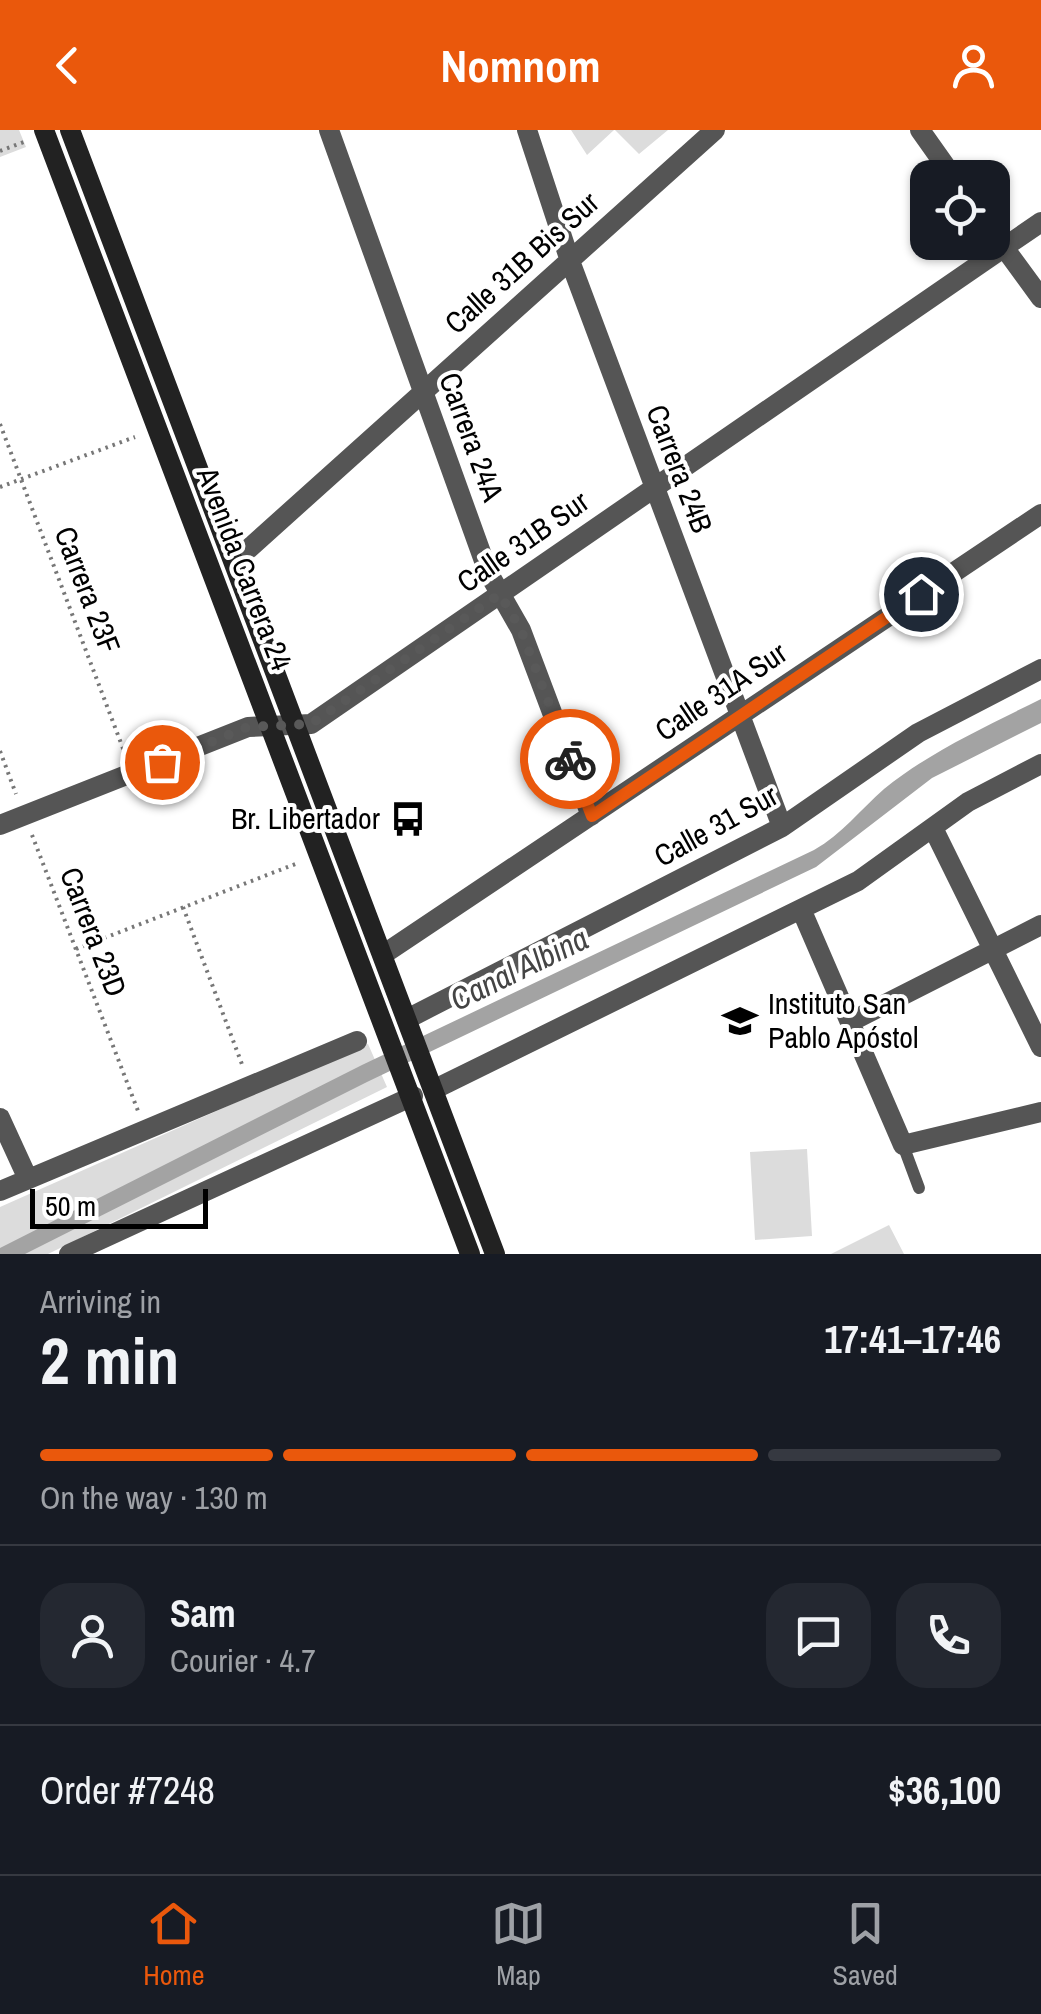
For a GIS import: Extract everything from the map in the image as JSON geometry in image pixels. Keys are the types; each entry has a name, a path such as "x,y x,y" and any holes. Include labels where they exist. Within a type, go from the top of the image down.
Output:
{"main road":[{"name":"Avenida Carrera 24","path":"70,130 495,1254"},
{"name":"Avenida Carrera 24","path":"45,132 404,1071 470,1254"}],"street":[{"name":"Carrera 24A","path":"329,130 500,594 521,630 592,816"},
{"name":"Carrera 24B","path":"527,130 570,261 782,827"},
{"name":"Calle 31B Bis Sur","path":"234,561 715,130"},
{"path":"920,130 941,160"},
{"name":"Calle 31B Sur","path":"1010,234 1041,222"},
{"path":"1010,255 1041,298"},
{"name":"Calle 31B Sur","path":"298,727 320,718 654,488 969,260"},
{"name":"Calle 31A Sur","path":"384,954 1041,514"},
{"name":"Calle 31 Sur","path":"411,1024 782,827 918,733 1041,669"},
{"path":"0,825 248,727 298,727"},
{"path":"435,1089 878,868 968,802 1041,764"},
{"path":"932,828 996,948 1041,1047"},
{"path":"801,909 904,1145 1041,1112"},
{"path":"850,1022 1041,925"},
{"path":"0,1192 358,1041"},
{"path":"69,1254 413,1096"},
{"path":"0,1118 28,1180"}],"lane":[{"path":"904,1145 918,1188"}],"path":[{"path":"0,151 45,132"},
{"name":"Carrera 23F","path":"0,424 133,773"},
{"path":"0,487 158,428"},
{"name":"Carrera 23D","path":"0,751 145,1130"},
{"path":"76,949 321,854"},
{"path":"183,907 250,1085"}],"shaded area":[{"path":"0,130 19,130 26,147 0,157"},
{"path":"571,130 614,130 587,155"},
{"path":"615,130 668,130 639,154"},
{"path":"1041,699 1041,723 932,778 816,867 367,1082 25,1254 0,1254 0,1248 362,1065 814,850 884,789 921,763"},
{"path":"368,1044 387,1087 48,1254 0,1254 0,1207"},
{"path":"807,1149 812,1236 755,1240 750,1152"},
{"path":"889,1225 904,1254 831,1254"}],"way so far":[{"path":"162,762 248,727 311,724 500,594 521,630 570,759"}],"place":[{"name":"Br. Libertador","path":"408,819"},
{"name":"Instituto San Pablo Apóstol","path":"740,1021"}],"route":[{"path":"570,759 592,816 921,594"}],"water label":[{"name":"Canal Albina","path":"519,969"}]}
